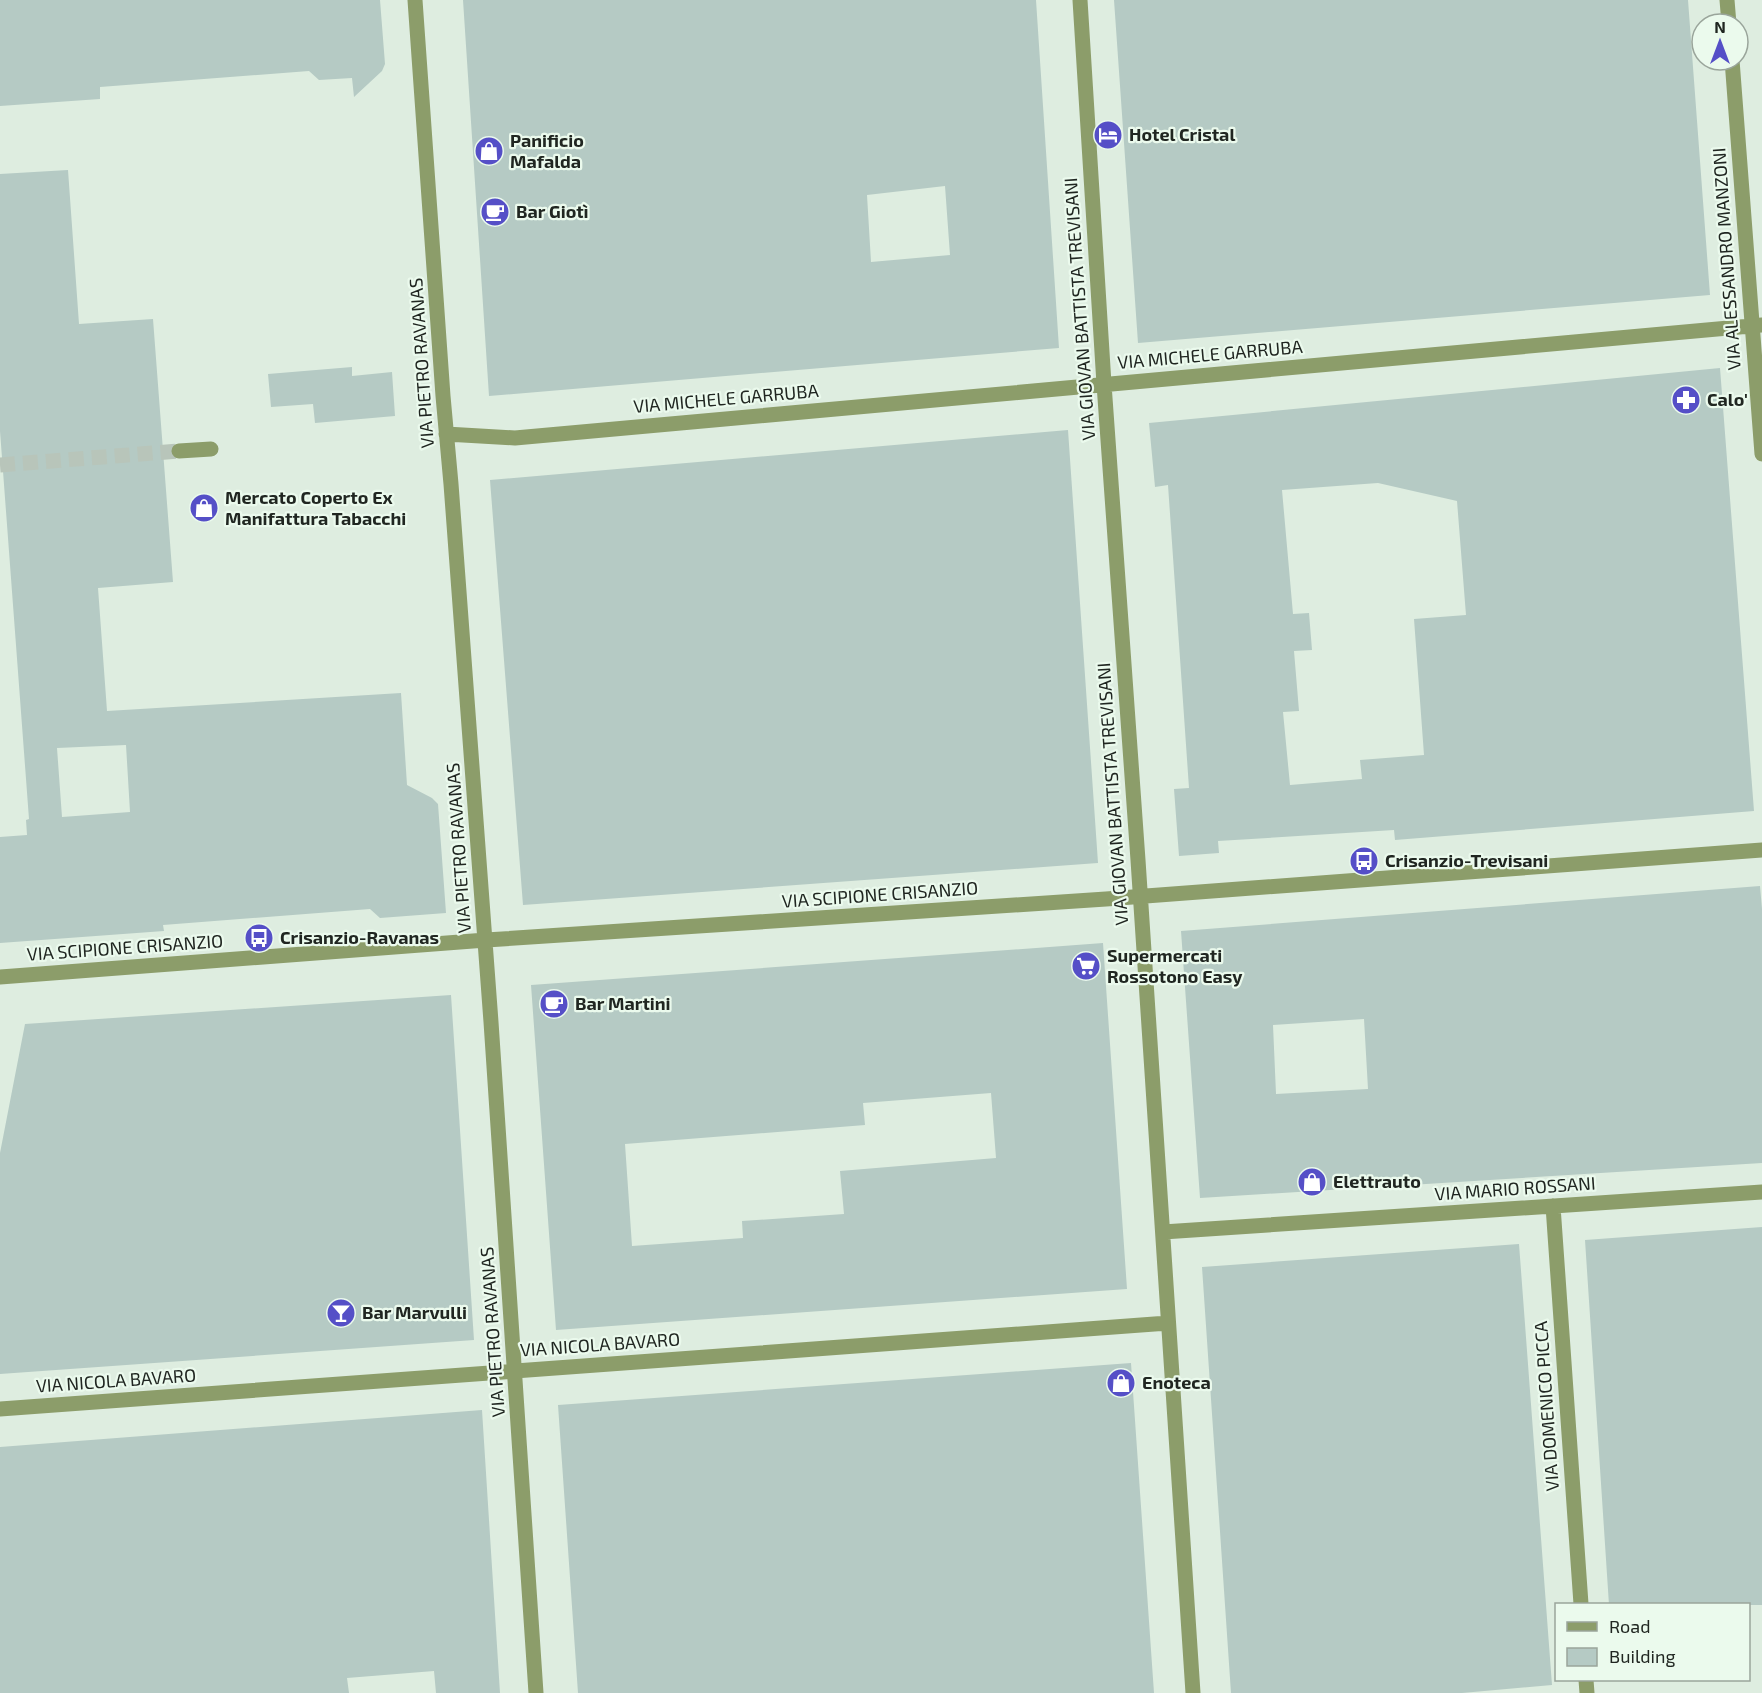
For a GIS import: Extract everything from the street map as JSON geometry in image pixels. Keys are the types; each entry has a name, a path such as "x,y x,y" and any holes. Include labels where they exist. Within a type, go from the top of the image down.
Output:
{"street":[{"name":"VIA PIETRO RAVANAS","path":"415,0 486,940 536,1693"},
{"name":"VIA GIOVAN BATTISTA TREVISANI","path":"1080,0 1193,1693"},
{"name":"VIA ALESSANDRO MANZONI","path":"1733,72 1757,325 1762,454"},
{"name":"VIA MICHELE GARRUBA","path":"446,434 515,438 1757,325"},
{"path":"179,452 211,449"},
{"name":"VIA SCIPIONE CRISANZIO","path":"0,978 486,940 1140,897 1762,850"},
{"name":"VIA MARIO ROSSANI","path":"1163,1233 1762,1192"},
{"name":"VIA DOMENICO PICCA","path":"1553,1206 1581,1603"},
{"name":"VIA NICOLA BAVARO","path":"0,1409 1168,1323"}],"building":[{"path":"0,0 380,0 385,64 382,71 354,97 352,78 319,80 309,71 100,87 100,99 0,106"},
{"path":"463,0 1036,0 1059,348 489,396","holes":["945,186 950,255 871,262 867,195"]},
{"path":"1114,0 1688,0 1690,72 1693,72 1710,295 1138,343"},
{"path":"68,170 79,324 153,319 173,582 98,588 107,711 401,693 407,785 432,798 438,804 446,913 380,918 370,909 163,925 164,931 0,943 0,837 27,835 26,820 29,819 0,431 0,174","holes":["126,745 130,812 62,817 57,748"]},
{"path":"352,367 352,376 392,372 395,416 315,423 313,404 271,407 268,374"},
{"path":"1720,368 1754,811 1395,840 1394,830 1218,841 1219,853 1179,856 1174,789 1189,788 1168,485 1155,487 1149,423","holes":["1378,483 1457,501 1466,615 1414,619 1424,755 1360,760 1362,779 1290,785 1283,712 1299,711 1294,651 1312,650 1309,613 1293,614 1282,490"]},
{"path":"1068,430 1098,863 523,905 490,480"},
{"path":"1760,886 1762,909 1762,1163 1200,1198 1181,931","holes":["1364,1019 1368,1089 1276,1094 1273,1025"]},
{"path":"1103,943 1127,1289 556,1330 531,985","holes":["991,1093 996,1158 840,1171 844,1214 742,1221 743,1238 632,1246 625,1144 865,1125 863,1103"]},
{"path":"451,995 474,1340 0,1374 0,1153 25,1024"},
{"path":"1762,1227 1762,1605 1750,1605 1750,1603 1609,1603 1585,1240"},
{"path":"1519,1244 1552,1685 1462,1693 1231,1693 1202,1267"},
{"path":"1131,1363 1154,1693 578,1693 558,1405"},
{"path":"482,1410 500,1693 436,1693 434,1671 347,1678 349,1693 0,1693 0,1447"}],"tunnel":[{"path":"0,465 179,451"}],"place":[{"name":"Hotel Cristal","path":"1108,135"},
{"name":"Panificio Mafalda","path":"489,151"},
{"name":"Bar Giotì","path":"495,212"},
{"name":"Calo'","path":"1686,400"},
{"name":"Mercato Coperto Ex Manifattura Tabacchi","path":"204,508"},
{"name":"Crisanzio-Trevisani","path":"1364,861"},
{"name":"Crisanzio-Ravanas","path":"259,938"},
{"name":"Supermercati Rossotono Easy","path":"1086,966"},
{"name":"Bar Martini","path":"554,1004"},
{"name":"Elettrauto","path":"1312,1182"},
{"name":"Bar Marvulli","path":"341,1313"},
{"name":"Enoteca","path":"1121,1383"}]}
